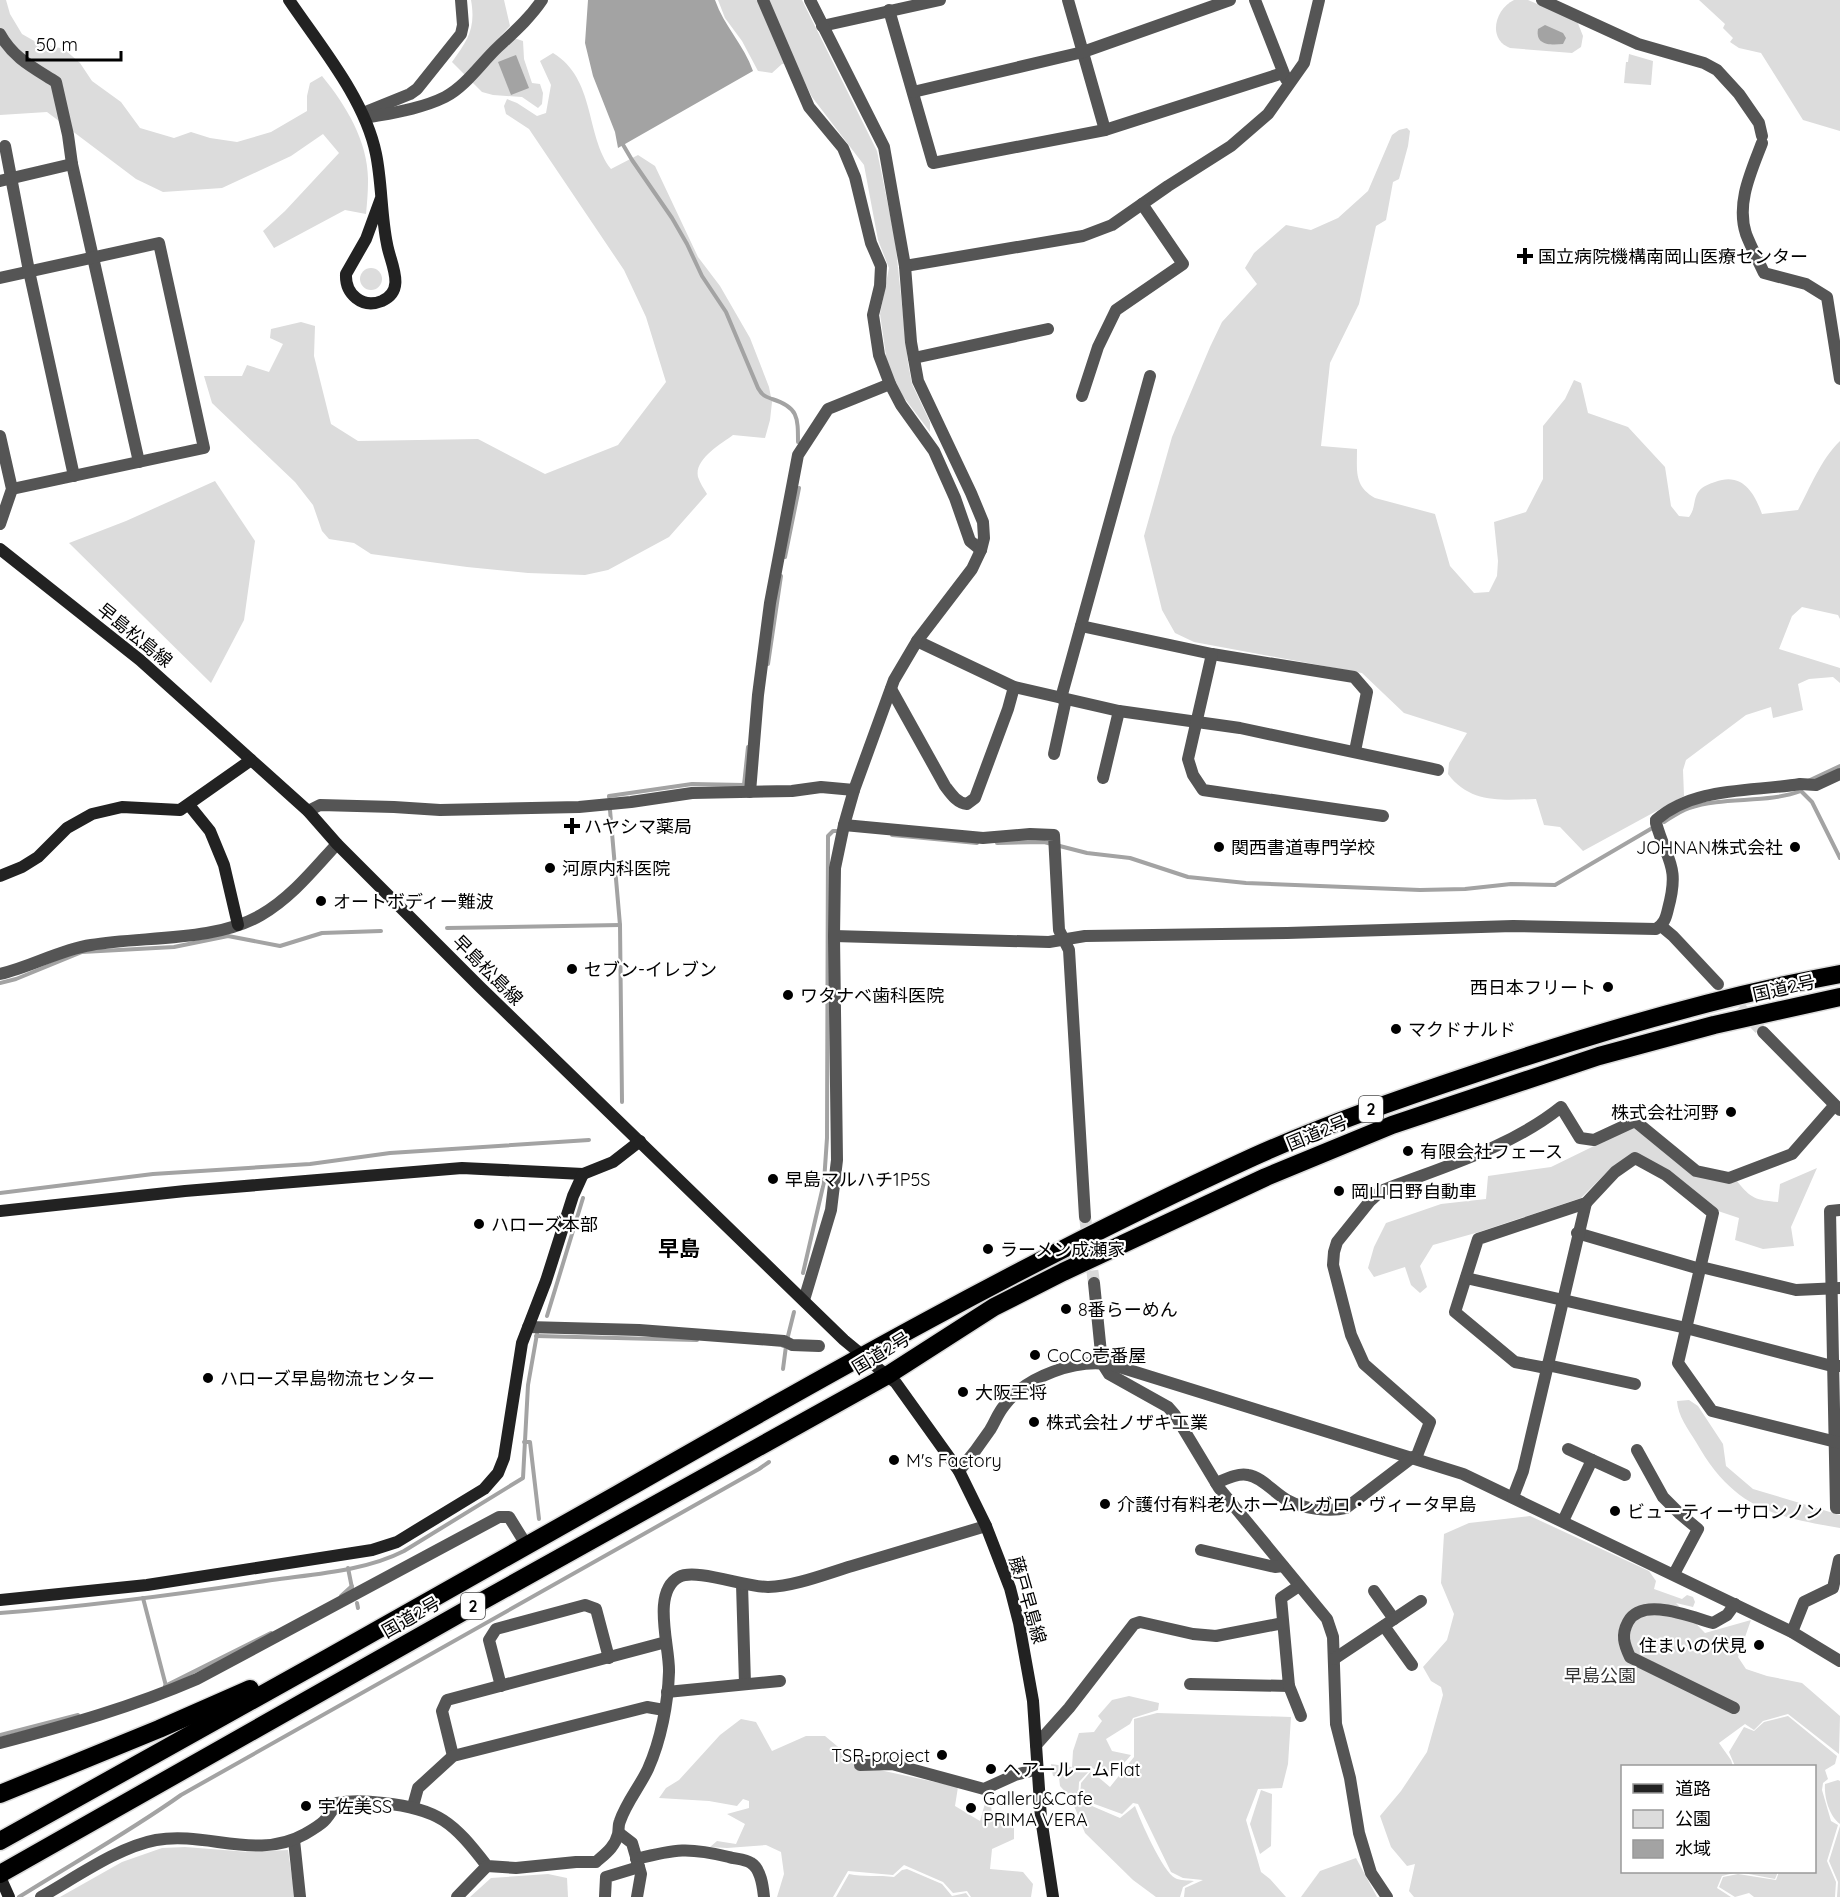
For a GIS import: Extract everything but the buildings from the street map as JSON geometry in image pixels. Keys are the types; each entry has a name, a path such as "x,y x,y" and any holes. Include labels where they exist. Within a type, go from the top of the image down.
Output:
{"highway":[{"name":"国道2号","path":"0,1841 464,1582 861,1355 1049,1255 1257,1155 1387,1103 1570,1041 1710,1002 1840,974"},
{"name":"国道2号","path":"0,1876 475,1605 888,1375 994,1307 1063,1272 1266,1177 1392,1125 1599,1056 1714,1025 1840,997"},
{"path":"7,1791 237,1696 390,1616 464,1582"}],"street":[{"path":"289,0 358,103 376,153 386,241 396,279 394,289 386,298 371,304 358,300 350,293 346,274 366,239 381,198"},
{"path":"364,116 417,89 461,34 463,19 461,0"},
{"path":"364,116 431,103 445,97 458,88 512,35 542,0"},
{"path":"763,0 809,108 843,148 855,177 871,243 881,266 880,286 873,315 879,355 890,384 901,405 934,451 955,498 970,541 981,550"},
{"path":"804,1300 831,1210 837,1160 835,868 844,829 854,790 891,689 917,641 972,569 984,538 983,522 971,493 918,381 905,266 884,147 810,0"},
{"path":"822,26 940,0"},
{"path":"1068,0 1105,130"},
{"path":"913,92 1083,52 1230,0"},
{"path":"1255,0 1289,85"},
{"path":"905,266 1083,236 1112,225 1231,146 1268,114 1304,63 1319,0"},
{"path":"1542,0 1638,44 1704,63 1716,70 1740,94 1759,123 1762,140 1744,197 1743,221 1747,235 1764,273 1806,284 1827,297 1840,379"},
{"path":"889,10 933,163 1105,130 1283,73"},
{"path":"0,34 8,49 56,82 72,164 139,462"},
{"path":"5,146 6,180 29,272 74,476"},
{"path":"6,180 72,164"},
{"path":"1082,396 1098,347 1116,310 1183,264 1142,204"},
{"path":"0,278 159,243 204,448 12,489"},
{"path":"914,358 1048,329"},
{"path":"1054,754 1081,626 1150,376"},
{"path":"750,792 758,695 770,603 798,455 828,410 890,384"},
{"path":"0,436 12,489 0,524"},
{"name":"早島松島線","path":"0,549 140,660 308,811 480,987 861,1355"},
{"path":"1081,626 1212,654 1354,677 1367,692 1355,751"},
{"path":"917,641 1014,687 1119,711 1240,728 1438,770"},
{"path":"1212,654 1188,759 1193,775 1203,790 1383,816"},
{"path":"891,689 945,786 953,797 962,804 968,804 975,798 1014,687"},
{"path":"1103,778 1119,711"},
{"path":"0,876 22,867 38,856 67,828 92,814 123,807 180,810 251,760"},
{"path":"834,936 1038,942 1063,941 1085,936 1513,926 1656,929 1665,921 1671,899 1674,870 1657,826 1656,820 1664,813 1695,797 1805,784 1816,785 1840,774"},
{"path":"308,811 320,805 440,810 579,807 693,793 792,791 821,787 854,790"},
{"path":"189,805 210,831 224,865 238,926"},
{"path":"844,829 983,838 1030,834 1054,835 1059,930 1070,950 1085,1217"},
{"path":"0,974 20,969 71,948 197,934 238,926 261,915 292,892 338,844"},
{"path":"1660,926 1673,936 1718,984"},
{"path":"1216,1483 1248,1475 1288,1501 1336,1511 1346,1508 1415,1458 1430,1422 1364,1364 1351,1335 1334,1265 1337,1242 1370,1200 1381,1191 1497,1145 1545,1120 1562,1107 1580,1138 1593,1140 1635,1121 1696,1171 1729,1178 1792,1154 1837,1108 1763,1032"},
{"path":"0,1211 185,1191 462,1168 584,1174 613,1162 640,1141"},
{"path":"1513,1497 1523,1471 1577,1233 1586,1203 1615,1172 1635,1158 1666,1174 1713,1213 1678,1363 1712,1411 1838,1443"},
{"path":"0,1600 147,1585 372,1550 397,1542 484,1489 498,1473 504,1458 522,1343 546,1281 573,1196 584,1174"},
{"path":"1586,1203 1478,1239 1455,1312 1515,1362 1635,1384"},
{"path":"1840,1210 1830,1211 1835,1288 1838,1443 1836,1508 1840,1508"},
{"path":"1577,1233 1700,1268 1796,1290 1835,1288"},
{"path":"1466,1278 1686,1328 1836,1366"},
{"path":"1094,1283 1102,1363 1109,1374 1168,1407 1216,1483 1327,1619 1333,1637 1336,1725 1350,1778 1359,1833 1371,1873 1387,1897"},
{"path":"528,1327 639,1330 819,1346"},
{"name":"藤戸早島線","path":"861,1355 896,1383 959,1471 986,1526 1010,1588 1019,1623 1033,1701 1041,1818 1053,1897"},
{"path":"959,1471 977,1449 1005,1405 1022,1390 1041,1377 1071,1366 1102,1363 1462,1474 1792,1632 1840,1660"},
{"path":"1568,1449 1625,1475"},
{"path":"1637,1450 1663,1497 1698,1529 1674,1574"},
{"path":"1563,1521 1592,1460"},
{"path":"0,1743 74,1724 135,1704 197,1679 499,1517 509,1517 527,1545"},
{"path":"41,1897 108,1859 156,1840 181,1839 251,1847 271,1846 294,1840 326,1822 337,1803 354,1800 413,1806 431,1812 455,1828 486,1866 516,1868 596,1862 613,1846 619,1833 619,1822 648,1769 656,1749 669,1672 664,1626 664,1597 673,1581 680,1576 697,1575 768,1587 811,1579 986,1526"},
{"path":"1201,1550 1275,1567 1283,1566"},
{"path":"1792,1632 1804,1602 1833,1588 1839,1560"},
{"path":"742,1584 746,1684"},
{"path":"1299,1586 1281,1598 1289,1686 1301,1716"},
{"path":"1374,1592 1412,1665"},
{"path":"1334,1659 1421,1601"},
{"path":"501,1686 489,1640 496,1629 585,1605 596,1609 609,1658"},
{"path":"1734,1708 1630,1658 1624,1644 1623,1632 1630,1618 1641,1610 1660,1609 1713,1623 1727,1615 1735,1605"},
{"path":"1036,1745 1069,1708 1134,1624 1140,1622 1193,1634 1216,1636 1283,1623"},
{"path":"453,1756 442,1712 447,1700 666,1642"},
{"path":"667,1692 780,1681"},
{"path":"1190,1684 1289,1686"},
{"path":"413,1806 418,1788 453,1756 647,1707 664,1710"},
{"path":"860,1765 892,1764 984,1790 1015,1774 1038,1769"},
{"path":"619,1833 632,1843 641,1874 636,1897"},
{"path":"294,1840 300,1897"},
{"path":"605,1897 606,1877 673,1850 699,1850 752,1863 758,1871 764,1897"},
{"path":"457,1897 486,1866"},
{"path":"0,1876 9,1897"}],"green space":[{"path":"0,0 6,0 10,14 22,34 36,42 64,49 80,63 92,81 121,102 140,128 174,138 191,132 210,138 237,142 271,132 307,111 310,83 322,76 347,112 365,153 368,186 366,214 345,210 274,248 263,231 339,153 323,134 291,156 222,188 163,192 136,179 47,112 0,115"},
{"path":"471,0 504,0 510,26 490,47 514,38 523,41 524,59 532,83 540,84 543,93 542,104 538,108 522,97 482,92 452,62 469,33 472,18"},
{"path":"718,0 802,0 877,151 895,239 908,363 912,384 930,422 930,432 896,387 887,363 880,314 889,268 878,240 864,165 812,97 799,71 788,64 782,64 772,73 758,71 742,41 725,18"},
{"path":"1514,0 1528,0 1577,21 1583,36 1581,47 1572,53 1510,48 1503,44 1498,38 1496,24 1502,10"},
{"path":"1699,0 1840,0 1840,131 1803,120 1761,53 1739,48 1730,42 1733,38 1723,28 1725,24"},
{"path":"553,53 567,64 577,77 597,140 611,169 638,155 655,166 698,257 720,286 750,338 769,387 772,402 765,438 733,435 716,447 704,458 698,470 698,477 707,494 669,537 608,570 585,575 528,573 467,567 371,554 354,543 329,539 322,531 313,505 295,482 212,403 204,376 242,376 247,365 269,372 283,344 270,338 271,329 301,322 315,326 314,356 331,424 358,441 478,439 545,474 618,445 666,382 646,317 624,270 529,129 506,114 504,106 507,99 537,116 546,113 551,85 540,61"},
{"path":"1629,54 1653,61 1651,85 1624,83"},
{"path":"1407,128 1410,131 1408,146 1399,179 1393,182 1386,220 1376,226 1359,304 1330,363 1321,446 1357,449 1357,471 1360,483 1375,498 1435,514 1450,566 1474,593 1489,592 1497,576 1498,561 1494,522 1526,512 1543,479 1543,426 1565,399 1574,380 1581,383 1588,413 1628,427 1665,467 1671,506 1679,516 1689,517 1697,494 1702,488 1724,480 1733,480 1746,486 1755,498 1762,514 1798,510 1822,465 1840,441 1840,619 1838,615 1802,607 1792,616 1779,649 1840,668 1840,683 1833,677 1809,679 1798,684 1803,710 1773,718 1771,707 1746,715 1686,760 1683,770 1684,796 1583,851 1560,827 1544,825 1536,799 1488,798 1466,791 1457,784 1448,774 1449,763 1467,733 1404,713 1362,673 1194,642 1175,633 1162,610 1144,536 1172,437 1210,347 1222,322 1257,284 1245,268 1254,253 1286,225 1311,230 1338,218 1368,191 1392,135"},
{"path":"367,268 375,268 382,275 382,283 375,290 367,290 360,283 360,275"},
{"path":"215,481 255,541 244,620 211,683 69,543 126,521"},
{"path":"1635,1126 1693,1175 1737,1181 1746,1192 1759,1199 1778,1202 1780,1184 1817,1168 1791,1227 1794,1246 1763,1249 1735,1240 1739,1218 1718,1211 1636,1154 1612,1167 1581,1198 1433,1245 1420,1266 1427,1287 1420,1293 1411,1285 1405,1267 1374,1277 1368,1268 1374,1247 1386,1223 1441,1204 1486,1199 1488,1176 1551,1167"},
{"path":"1689,1400 1698,1406 1723,1444 1726,1466 1753,1489 1840,1515 1840,1528 1773,1513 1739,1495 1710,1464 1684,1422 1677,1401"},
{"name":"早島公園","path":"1530,1516 1649,1571 1656,1581 1654,1589 1682,1599 1687,1595 1693,1597 1695,1602 1693,1607 1676,1603 1705,1633 1751,1620 1738,1657 1746,1669 1802,1683 1840,1716 1839,1754 1788,1714 1763,1721 1754,1730 1745,1724 1719,1743 1733,1765 1621,1765 1621,1873 1734,1873 1722,1876 1717,1888 1731,1897 1414,1897 1409,1891 1415,1864 1407,1866 1391,1847 1380,1816 1401,1791 1427,1752 1443,1695 1441,1687 1431,1681 1423,1667 1447,1640 1454,1614 1441,1583 1444,1534 1469,1523"},
{"path":"1129,1696 1159,1703 1158,1710 1133,1718 1130,1724 1106,1739 1112,1751 1131,1755 1114,1770 1104,1771 1092,1768 1079,1782 1078,1800 1120,1818 1135,1806 1152,1845 1170,1874 1177,1879 1194,1881 1183,1887 1180,1897 1156,1897 1133,1880 1085,1833 1071,1798 1060,1786 1059,1777 1053,1776 1051,1764 1072,1767 1073,1751 1079,1733 1094,1732 1102,1721 1098,1716 1112,1700"},
{"path":"1157,1713 1291,1717 1288,1764 1282,1788 1258,1789 1246,1820 1261,1872 1286,1897 1184,1897 1185,1888 1203,1880 1183,1878 1171,1872 1138,1804 1133,1803 1122,1814 1080,1797 1081,1783 1091,1771 1110,1787 1134,1757 1134,1719"},
{"path":"1788,1716 1837,1756 1835,1764 1825,1770 1828,1779 1823,1783 1822,1790 1831,1821 1838,1825 1827,1861 1836,1882 1835,1897 1754,1897 1749,1893 1735,1897 1719,1887 1723,1877 1738,1874 1776,1880 1779,1873 1816,1873 1816,1765 1735,1765 1729,1752 1744,1727 1754,1731 1764,1722"},
{"path":"741,1719 756,1722 772,1751 806,1736 825,1736 861,1766 958,1787 955,1806 980,1821 986,1800 991,1804 992,1816 1014,1824 1014,1839 992,1849 990,1869 1023,1872 1033,1884 1031,1897 971,1897 967,1891 953,1893 943,1882 904,1865 893,1875 848,1871 833,1897 777,1897 784,1874 781,1852 766,1845 710,1847 717,1841 736,1844 745,1824 727,1814 749,1808 749,1801 743,1799 737,1806 709,1801 659,1798 666,1788 679,1780 720,1735"},
{"path":"1840,1781 1840,1824 1830,1811 1825,1789 1825,1784"},
{"path":"1261,1790 1272,1794 1271,1846 1260,1854 1250,1824"},
{"path":"1840,1826 1840,1897 1837,1897 1838,1882 1829,1861"},
{"path":"185,1847 249,1852 288,1850 295,1897 60,1897 122,1862 162,1848"},
{"path":"1356,1858 1377,1897 1301,1897 1320,1871"},
{"path":"907,1869 942,1884 952,1896 966,1893 969,1897 836,1897 849,1874 894,1877"},
{"path":"1743,1873 1778,1873 1775,1879"},
{"path":"548,1874 567,1878 568,1897 470,1897 491,1878"}],"water":[{"path":"588,0 715,0 753,71 618,148 615,132 593,76 585,43"},
{"path":"1545,25 1563,33 1566,38 1563,44 1549,44 1539,39 1538,29"},
{"path":"516,55 529,88 511,95 498,62"}],"waterway":[{"path":"622,143 672,218 702,276 726,312 759,390 765,396 781,402 795,414 798,442"},
{"path":"785,557 799,488"},
{"path":"768,664 781,576"},
{"path":"609,797 692,784 744,785 748,747"},
{"path":"1808,781 1840,766"},
{"path":"1664,822 1686,809 1703,804 1774,797 1801,791 1812,802 1840,858"},
{"path":"610,810 620,925 622,1102"},
{"path":"997,843 1044,842 1087,853 1130,858 1188,877 1246,883 1420,890 1465,889 1511,884 1555,885 1654,827"},
{"path":"803,1273 824,1182 827,1138 828,836 833,831 840,831"},
{"path":"892,835 977,843"},
{"path":"447,928 620,925"},
{"path":"0,983 16,979 82,952 174,947 228,936 280,946 322,933 381,931"},
{"path":"0,1193 153,1174 310,1164 390,1153 589,1140"},
{"path":"547,1316 583,1198"},
{"path":"787,1340 794,1312"},
{"path":"0,1613 136,1599 322,1573 373,1563 404,1551 523,1478 528,1385 537,1334"},
{"path":"536,1336 697,1340"},
{"path":"783,1346 786,1346 783,1369"},
{"path":"524,1442 530,1442 539,1519"},
{"path":"19,1897 121,1835 181,1795 769,1462"},
{"path":"348,1568 352,1588"},
{"path":"341,1596 352,1586"},
{"path":"143,1598 166,1686"},
{"path":"357,1603 358,1608"},
{"path":"165,1686 271,1633"},
{"path":"0,1735 78,1715"}],"tunnel":[{"path":"1727,994 1763,1032"},
{"path":"1085,1217 1094,1283"}],"place":[{"name":"国立病院機構南岡山医療センター","path":"1525,256"},
{"name":"ハヤシマ薬局","path":"572,826"},
{"name":"関西書道専門学校","path":"1219,847"},
{"name":"JOHNAN株式会社","path":"1795,847"},
{"name":"河原内科医院","path":"550,868"},
{"name":"オートボディー難波","path":"321,901"},
{"name":"セブン-イレブン","path":"572,969"},
{"name":"西日本フリート","path":"1608,987"},
{"name":"ワタナベ歯科医院","path":"788,995"},
{"name":"マクドナルド","path":"1396,1029"},
{"name":"株式会社河野","path":"1731,1112"},
{"name":"有限会社フェース","path":"1408,1151"},
{"name":"早島マルハチ1P5S","path":"773,1179"},
{"name":"岡山日野自動車","path":"1339,1191"},
{"name":"ハローズ本部","path":"479,1224"},
{"name":"ラーメン成瀬家","path":"988,1249"},
{"name":"8番らーめん","path":"1066,1309"},
{"name":"CoCo壱番屋","path":"1035,1355"},
{"name":"ハローズ早島物流センター","path":"208,1378"},
{"name":"大阪王将","path":"963,1392"},
{"name":"株式会社ノザキ工業","path":"1034,1422"},
{"name":"M's Factory","path":"894,1460"},
{"name":"介護付有料老人ホームレガロ・ヴィータ早島","path":"1105,1504"},
{"name":"ビューティーサロンノン","path":"1615,1511"},
{"name":"住まいの伏見","path":"1759,1645"},
{"name":"TSR-project","path":"942,1755"},
{"name":"ヘアールームFlat","path":"991,1769"},
{"name":"宇佐美SS","path":"306,1806"},
{"name":"Gallery&Cafe PRIMA VERA","path":"971,1808"}],"district":[{"name":"早島","path":"679,1248"}]}
